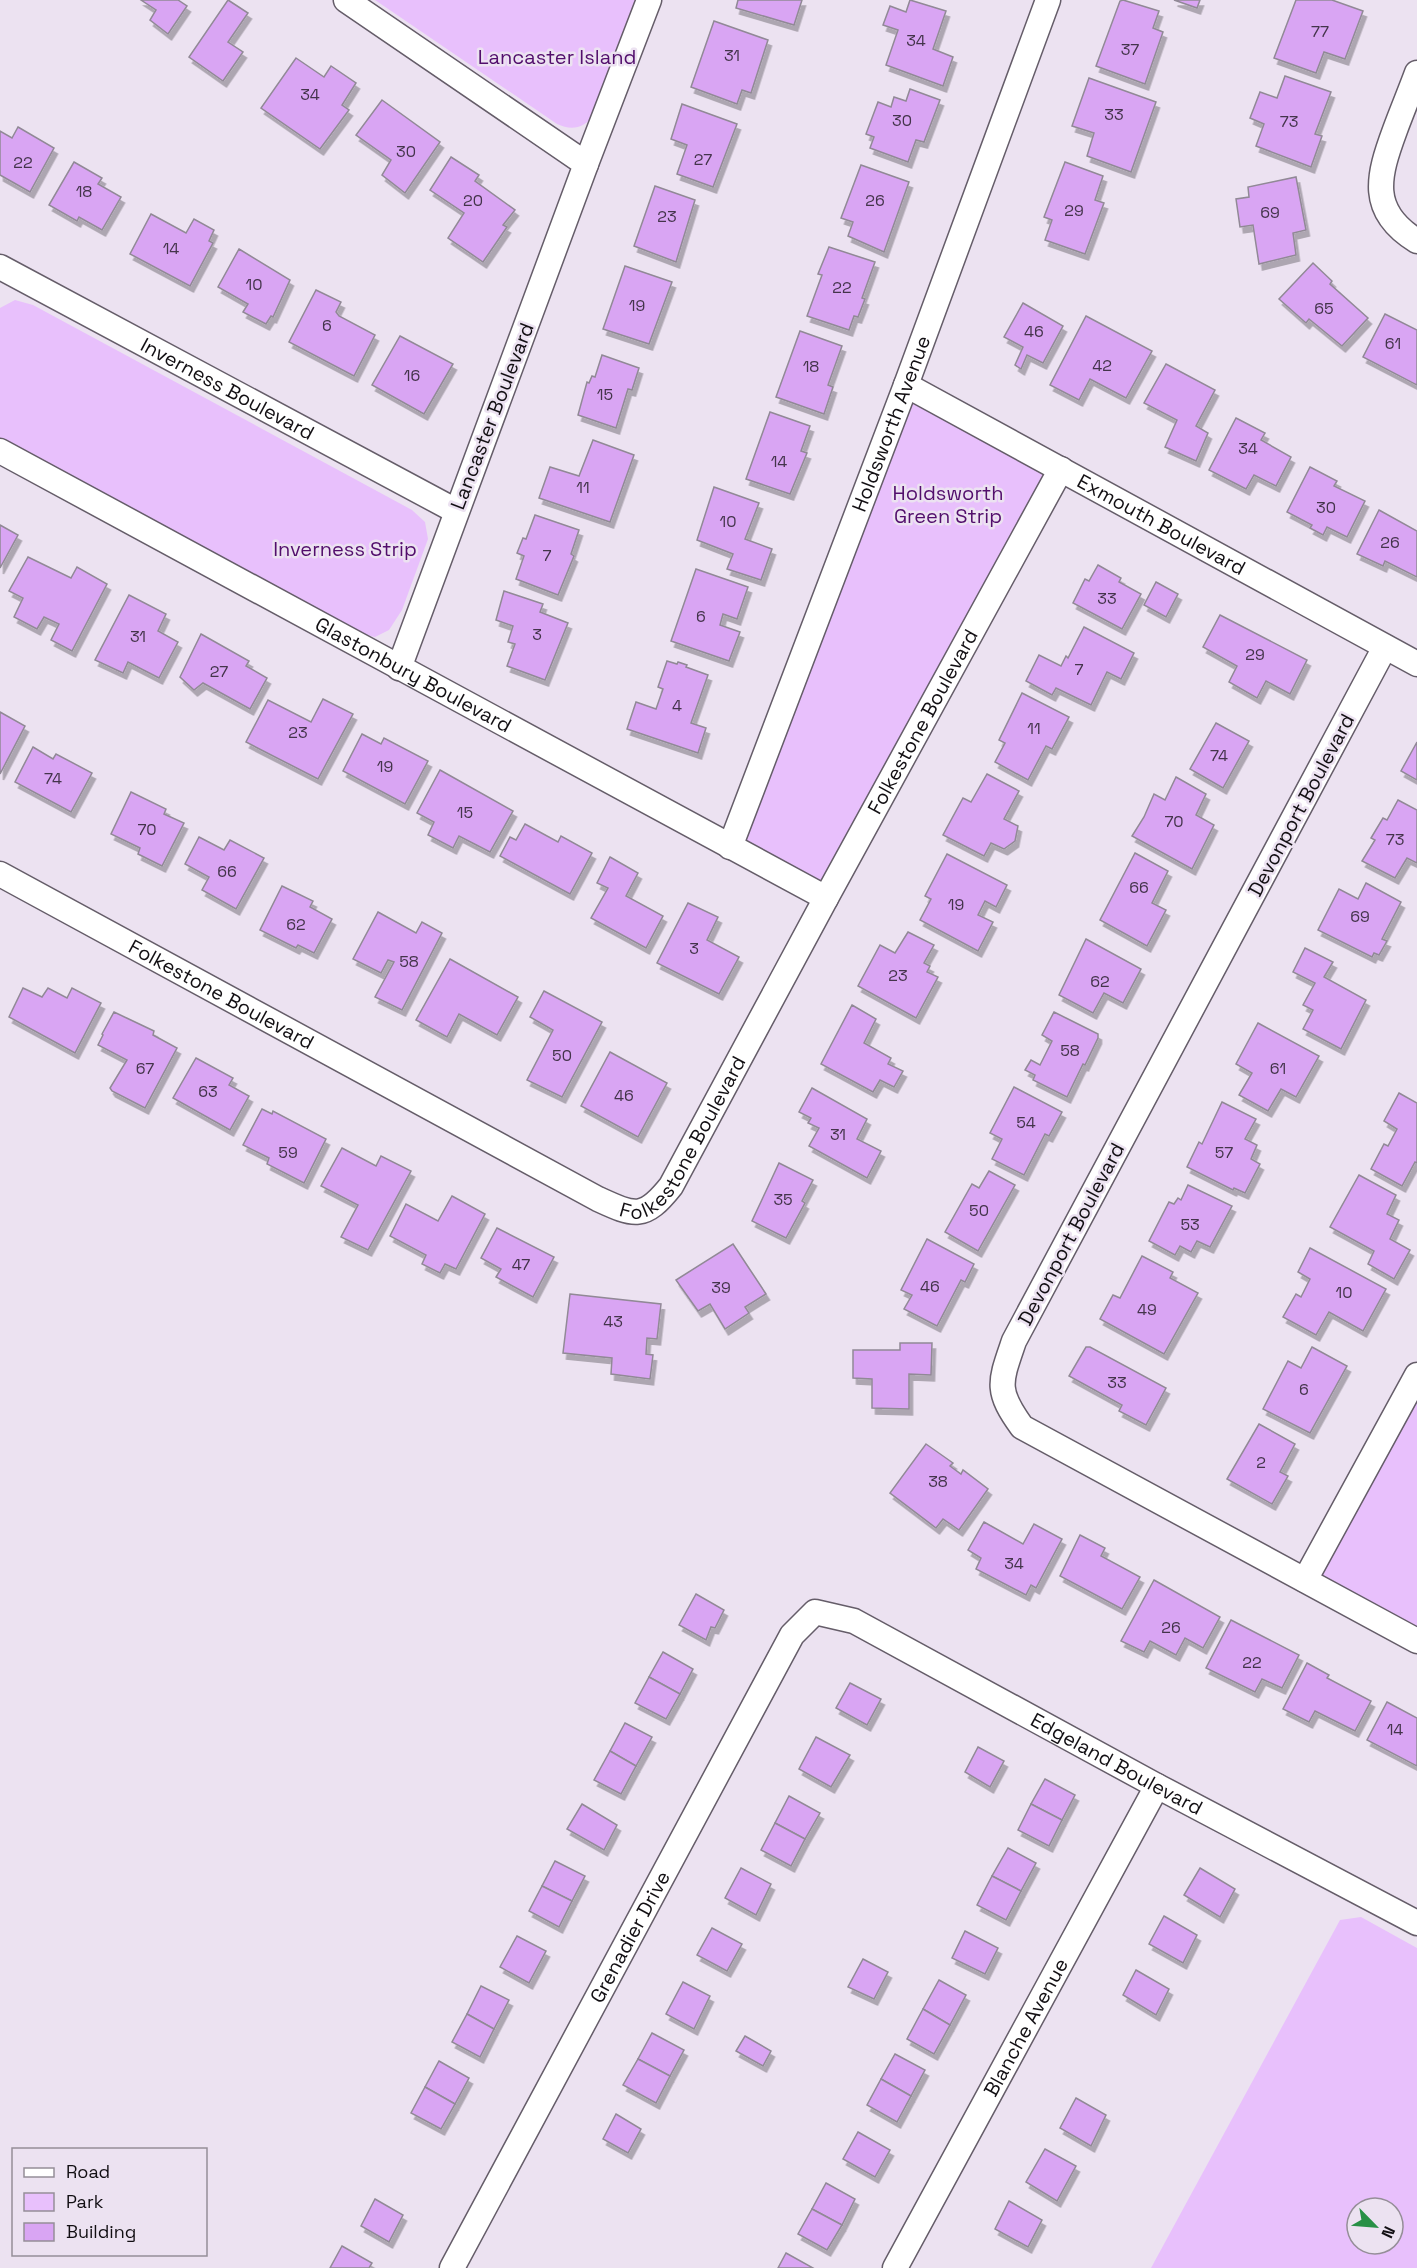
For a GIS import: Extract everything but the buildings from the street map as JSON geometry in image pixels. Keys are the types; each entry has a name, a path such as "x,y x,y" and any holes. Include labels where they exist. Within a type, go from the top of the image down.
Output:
{"street":[{"path":"346,0 586,164"},
{"name":"Lancaster Boulevard","path":"399,669 456,511 649,0"},
{"name":"Holdsworth Avenue","path":"730,847 906,385 1048,0"},
{"path":"1417,73 1385,158 1380,180 1380,193 1387,213 1406,234 1417,241"},
{"name":"Inverness Boulevard","path":"0,267 456,511"},
{"name":"Exmouth Boulevard","path":"906,385 1417,664"},
{"name":"Glastonbury Boulevard","path":"0,451 399,669 826,898"},
{"name":"Folkestone Boulevard","path":"0,874 598,1199 627,1213 642,1211 657,1204 671,1186 1061,469"},
{"name":"Devonport Boulevard","path":"1385,647 1014,1341 1001,1379 1006,1406 1022,1427 1417,1641"},
{"path":"1305,1580 1414,1388"},
{"name":"Edgeland Boulevard","path":"815,1612 854,1621 1157,1786 1417,1923"},
{"name":"Grenadier Drive","path":"452,2268 792,1635 815,1612"},
{"name":"Blanche Avenue","path":"895,2268 1157,1786"}],"green space":[{"name":"Lancaster Island","path":"375,0 638,0 594,115 586,123 573,128 557,124"},
{"name":"Inverness Strip","path":"15,300 33,305 412,510 425,522 428,539 402,610 389,630 375,637 358,633 0,438 0,308"},
{"name":"Holdsworth Green Strip","path":"906,385 1061,469 826,898 730,847"},
{"path":"1417,1398 1417,1641 1305,1580"},
{"path":"1361,1917 1417,1948 1417,2268 1151,2268 1340,1920"}]}
